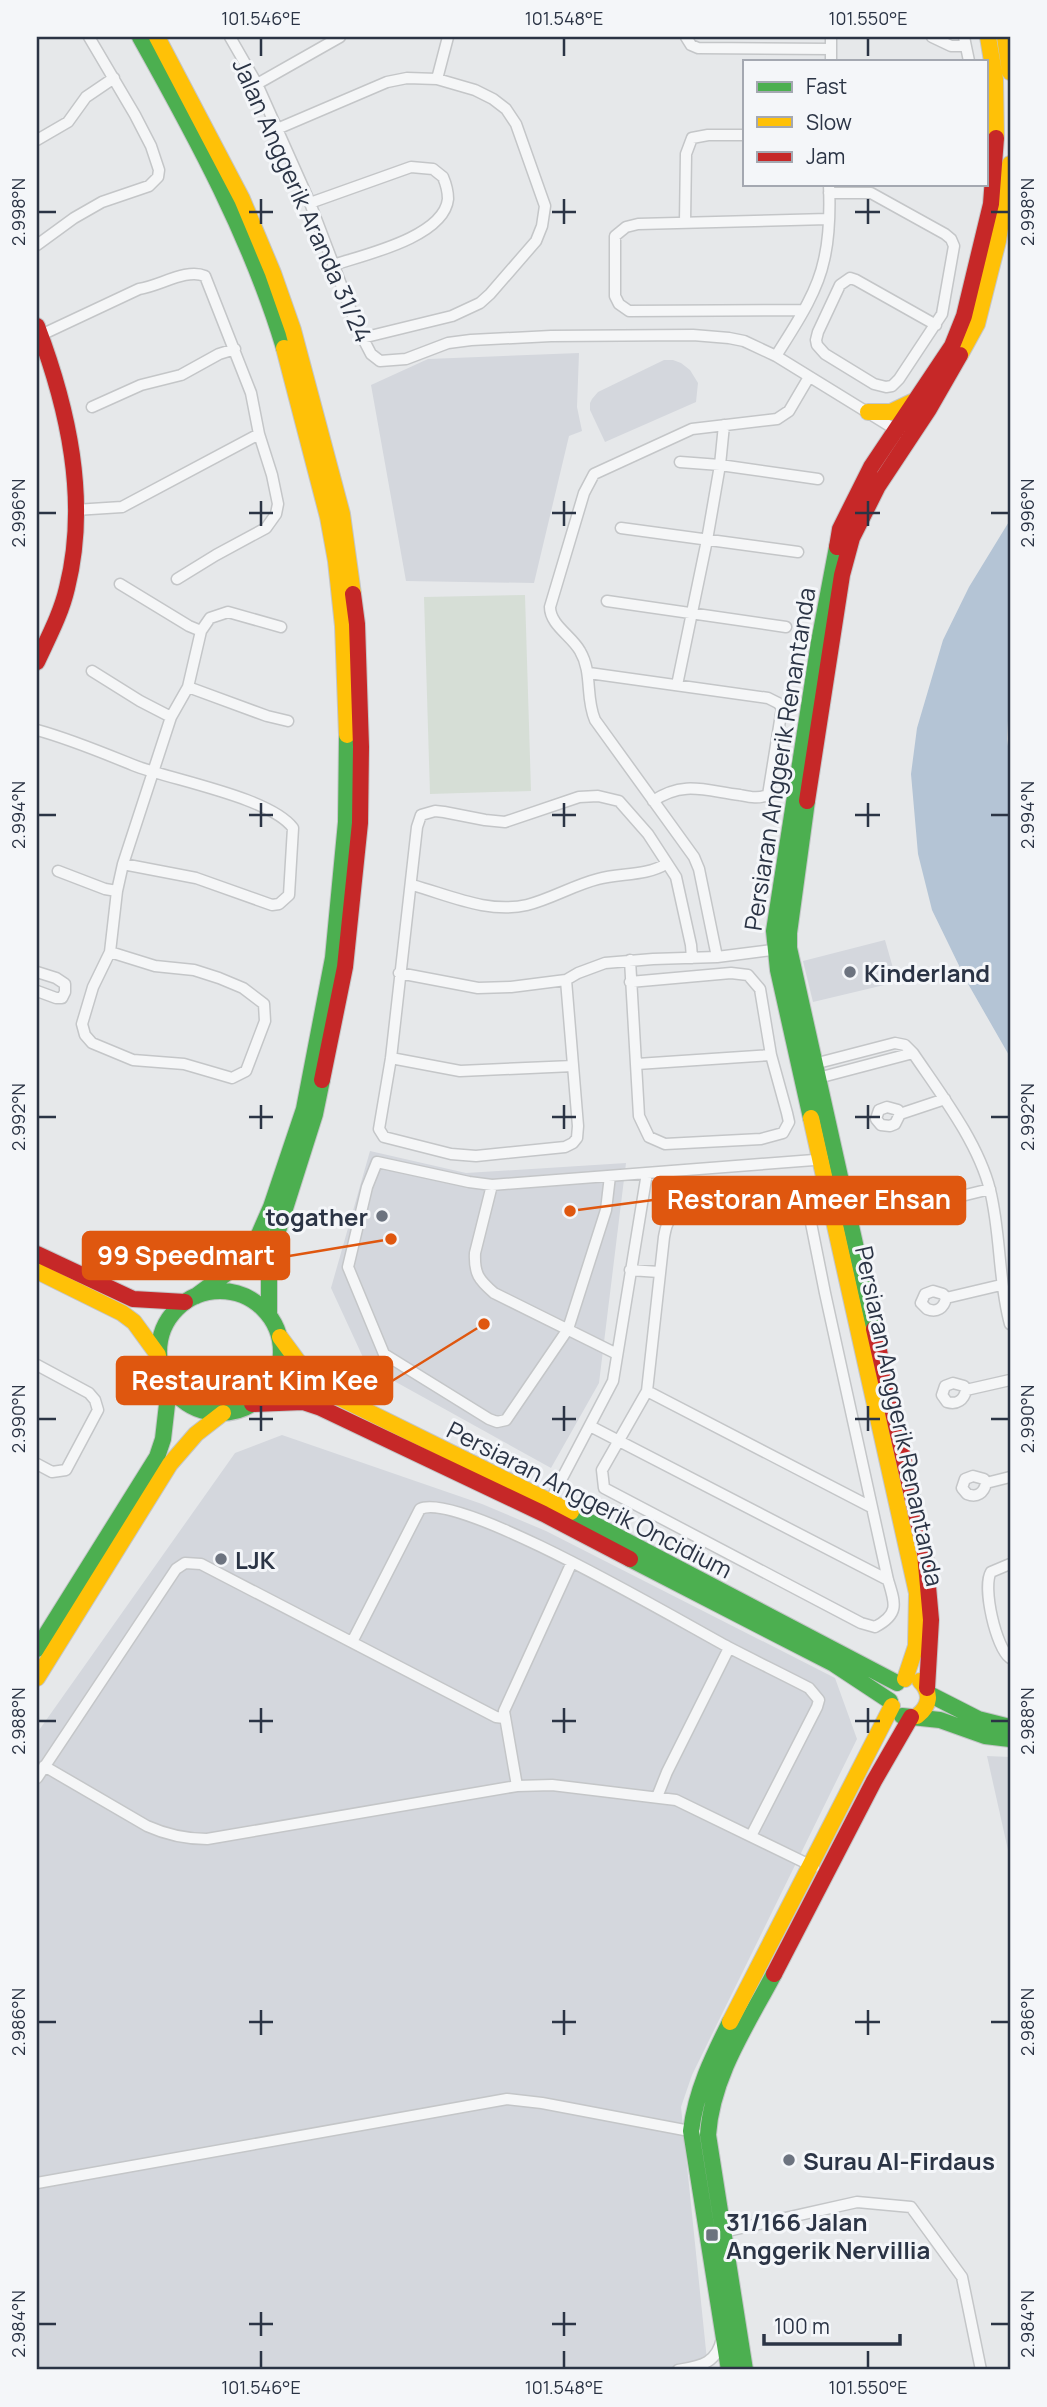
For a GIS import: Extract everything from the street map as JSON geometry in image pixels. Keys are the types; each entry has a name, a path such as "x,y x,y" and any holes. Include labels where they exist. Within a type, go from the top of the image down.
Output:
{"main road":[{"path":"140,37 198,140 271,304 328,517 343,626 346,810 341,887 332,958 304,1109 271,1207 253,1248 243,1261 173,1312 159,1339 161,1371 179,1399 207,1412 223,1413"},
{"path":"157,37 242,200 273,272 293,330 342,514 356,624 361,747 360,823 347,955 315,1114 269,1259 269,1315"},
{"name":"Persiaran Anggerik Renantanda","path":"901,1681 916,1646 917,1593 782,948 792,910 842,575 852,538 920,396 952,346 964,316 990,204 1003,104 988,37"},
{"path":"1005,37 1010,72"},
{"name":"Persiaran Anggerik Renantanda","path":"928,1691 932,1626 925,1553 861,1266 828,1159 816,1071 782,948 774,931 840,529 881,450 902,434 977,324 998,241 1010,163"},
{"path":"37,662 56,622 65,594 71,564 75,510 72,460 61,398 39,331"},
{"path":"868,412 899,411 920,396"},
{"path":"868,412 881,430 881,450"},
{"path":"37,1254 133,1299 190,1299 231,1292 252,1300 269,1315 280,1337 282,1353 277,1375 264,1395 252,1404 223,1413 196,1434 170,1464 37,1678"},
{"path":"37,1271 122,1313 134,1322 158,1355"},
{"name":"Persiaran Anggerik Oncidium","path":"280,1337 308,1375 334,1395 834,1664 891,1703"},
{"path":"37,1649 157,1457 163,1439 169,1387"},
{"name":"Persiaran Anggerik Oncidium","path":"252,1404 303,1402 321,1408 547,1508 901,1681"},
{"path":"745,2370 708,2135 709,2119 721,2075 819,1869 891,1703 891,1691 901,1681 917,1679 928,1691 975,1720 1010,1727"},
{"path":"729,2370 691,2131 694,2109 706,2069 819,1869 914,1716 927,1707 928,1691"},
{"path":"891,1703 902,1716 940,1720 985,1736 1010,1739"}],"street":[{"path":"37,244 102,202 149,186 158,177 158,163 151,146 89,37"},
{"name":"Jalan Anggerik Aranda 31/24","path":"230,37 257,85 310,203 362,338 371,354 380,361 418,356 448,343 551,336 693,335 729,338 744,341 776,356"},
{"path":"257,85 340,37"},
{"path":"437,79 448,37"},
{"path":"686,37 691,45 698,48 831,49"},
{"path":"831,37 831,60"},
{"path":"932,37 951,46 965,42 969,60"},
{"path":"37,140 68,122 86,97 114,78"},
{"path":"277,130 387,82 407,78 437,79 475,90 506,109 516,124 545,205 542,226 536,241 491,294 480,303 452,316 362,338"},
{"path":"685,222 686,154 692,138 743,135"},
{"path":"310,203 411,167 433,169 443,177 448,201 444,212 434,224 413,237 333,265"},
{"path":"902,434 776,356 802,310 824,262 828,240 829,189 871,192 951,239 954,246 945,302 936,325 899,380 892,386 874,384 820,350 816,340 818,332 841,285 850,278 936,325"},
{"path":"802,310 629,311 618,304 615,296 614,242 618,233 631,225 828,219"},
{"path":"39,331 139,289 195,273 205,276 251,393 258,433 278,504 276,514 266,528 177,579"},
{"path":"92,407 141,385 181,375 219,354 235,349"},
{"path":"717,957 699,869 688,848 595,720 589,701 589,673 579,648 550,612 551,600 589,481 594,474 692,429 768,421 783,416 789,411 809,377"},
{"path":"677,685 707,540 724,425"},
{"path":"75,510 108,509 128,504 258,433"},
{"path":"680,462 818,479"},
{"path":"621,528 797,552"},
{"path":"120,584 201,631"},
{"path":"607,601 786,627"},
{"path":"110,953 155,966 194,970 219,978 258,997 264,1004 265,1021 246,1071 232,1078 184,1064 133,1060 92,1043 85,1035 82,1024 93,988 110,953 123,864 171,717 188,687 201,631 210,618 228,612 281,627"},
{"path":"92,671 171,717"},
{"path":"589,673 768,698 782,708 768,795 755,797 686,787 670,791 653,800"},
{"path":"188,687 288,721"},
{"path":"37,730 86,745 153,771 224,792 279,815 293,828 289,895 279,904 272,905 197,878 123,864"},
{"path":"566,980 578,1126 577,1138 573,1143 556,1149 463,1156 384,1137 379,1129 391,1058 418,819 421,815 435,811 505,822 579,797 610,797 620,801 657,846 676,877 692,958"},
{"path":"412,885 475,904 527,905 600,878 657,869 666,864"},
{"path":"58,871 104,889 117,891"},
{"path":"399,973 478,988 511,987 566,980 598,965 630,960 717,957 782,948"},
{"path":"630,960 630,982 638,1064 639,1116 649,1138 665,1144 761,1139 783,1133 789,1122 771,1055 760,989 748,975 731,973 630,982"},
{"path":"37,972 65,984 65,992 62,998 56,998 37,991"},
{"path":"816,1071 848,1055 900,1043 913,1053 972,1147 990,1189 1001,1285 1010,1324"},
{"path":"816,1071 852,1069 913,1053"},
{"path":"638,1064 771,1055"},
{"path":"848,1055 852,1069"},
{"path":"391,1058 460,1071 573,1066"},
{"path":"900,1114 944,1099"},
{"path":"610,1176 606,1210 568,1329 506,1420 501,1422 489,1419 384,1354 348,1267 373,1167 377,1162 383,1161 492,1185 828,1159"},
{"path":"547,1508 613,1381 647,1173"},
{"path":"492,1185 475,1253 479,1279 494,1293 617,1354"},
{"path":"925,1205 990,1189"},
{"path":"791,1192 803,1195 807,1203 887,1580 894,1600 892,1614 875,1627 861,1623 604,1488 601,1470 647,1391 659,1272 669,1221 681,1212 720,1199 791,1192"},
{"path":"630,1270 659,1272"},
{"path":"946,1298 1001,1285"},
{"path":"37,1365 89,1393 95,1400 97,1413 70,1465 61,1473 52,1472 37,1464"},
{"path":"966,1390 1010,1380"},
{"path":"647,1391 871,1507"},
{"path":"590,1426 887,1580"},
{"path":"986,1483 1010,1477"},
{"path":"352,1642 423,1507 444,1508 461,1513 572,1562 809,1688 819,1700 751,1836"},
{"path":"517,1786 504,1718 506,1704 572,1562"},
{"path":"37,1778 176,1569 184,1563 201,1564 224,1575 496,1717 504,1718"},
{"path":"1010,1564 991,1572 987,1584 1001,1648 1010,1658"},
{"path":"657,1797 729,1647"},
{"path":"44,1766 147,1826 175,1836 197,1839 517,1786 552,1785 676,1800 819,1869"},
{"path":"37,2183 508,2099 551,2104 708,2135"},
{"path":"723,2232 857,2202 911,2207 962,2277 981,2370"},
{"path":"678,2370 705,2365 714,2358 723,2332"},
{"path":"705,2365 716,2370"}],"shaded area":[{"path":"579,353 577,407 582,431 569,436 534,583 406,581 371,385 428,359"},
{"path":"664,360 681,363 690,370 698,383 696,402 605,442 590,410 592,399 598,392"},
{"path":"525,595 531,791 430,794 424,597"},
{"name":"Kinderland","path":"885,940 897,982 813,1002 803,961"},
{"path":"370,1151 466,1173 626,1163 599,1383 551,1468 367,1366 331,1288"},
{"path":"282,1435 482,1504 546,1531 835,1678 857,1739 692,2075 681,2107 708,2370 37,2370 37,1733 235,1453"},
{"path":"987,1756 1010,1757 1008,1850"}],"water":[{"path":"1010,520 1010,684 1007,739 1010,760 1010,1057 967,982 932,910 918,854 911,774 917,728 943,640 969,587"}],"traffic: fast":[{"path":"140,37 221,189 271,307 284,348"},
{"path":"811,1118 778,970 774,931 819,642 837,547"},
{"path":"196,1296 243,1261 253,1248 271,1207 304,1109 333,958 346,822 347,735"},
{"path":"807,801 789,948 874,1329"},
{"path":"269,1315 269,1259 315,1114 322,1080"},
{"path":"220,1291 243,1296 263,1309 276,1329 281,1352 276,1375 263,1395 243,1408 220,1413 197,1408 177,1395 164,1375 159,1352 164,1329 177,1309 197,1296 220,1291"},
{"path":"37,1649 157,1457 163,1439 169,1387"},
{"path":"571,1512 897,1683"},
{"path":"630,1559 834,1664 890,1701"},
{"path":"929,1694 978,1719 1010,1727"},
{"path":"902,1716 940,1720 985,1736 1010,1739"},
{"path":"745,2370 708,2135 716,2092 732,2052 774,1974"},
{"path":"729,2370 691,2131 701,2088 730,2022"}],"traffic: slow":[{"path":"157,37 242,199 273,273 293,330 342,514 353,594"},
{"path":"988,37 995,79 996,138"},
{"path":"1005,37 1010,72"},
{"path":"960,355 977,324 998,241 1010,164"},
{"path":"284,348 328,517 336,561 343,626 347,735"},
{"path":"868,412 891,412 912,402"},
{"path":"811,1118 917,1593 916,1646 905,1679"},
{"path":"37,1271 122,1313 134,1322 158,1355"},
{"path":"280,1337 308,1375 334,1395 571,1512"},
{"path":"37,1678 170,1464 196,1434 223,1413"},
{"path":"917,1716 925,1708 928,1699 920,1681"},
{"path":"730,2022 892,1706"}],"traffic: jam":[{"path":"837,547 840,529 871,467 952,346 964,316 991,204 996,138"},
{"path":"37,326 66,422 72,455 76,521 67,588 54,626 37,662"},
{"path":"807,801 842,575 852,538 878,486 929,409 960,355"},
{"path":"322,1080 345,967 360,823 361,747 357,624 353,594"},
{"path":"37,1254 133,1299 185,1302"},
{"path":"874,1329 925,1553 931,1620 927,1688"},
{"path":"252,1404 303,1402 321,1408 544,1514 630,1559"},
{"path":"774,1974 874,1781 911,1717"}],"place":[{"name":"Kinderland","path":"850,972"},
{"name":"Restoran Ameer Ehsan","path":"570,1211"},
{"name":"togather","path":"382,1216"},
{"name":"99 Speedmart","path":"391,1239"},
{"name":"Restaurant Kim Kee","path":"484,1324"},
{"name":"LJK","path":"221,1559"},
{"name":"Surau Al-Firdaus","path":"789,2160"},
{"name":"31/166 Jalan Anggerik Nervillia","path":"712,2235"}]}
